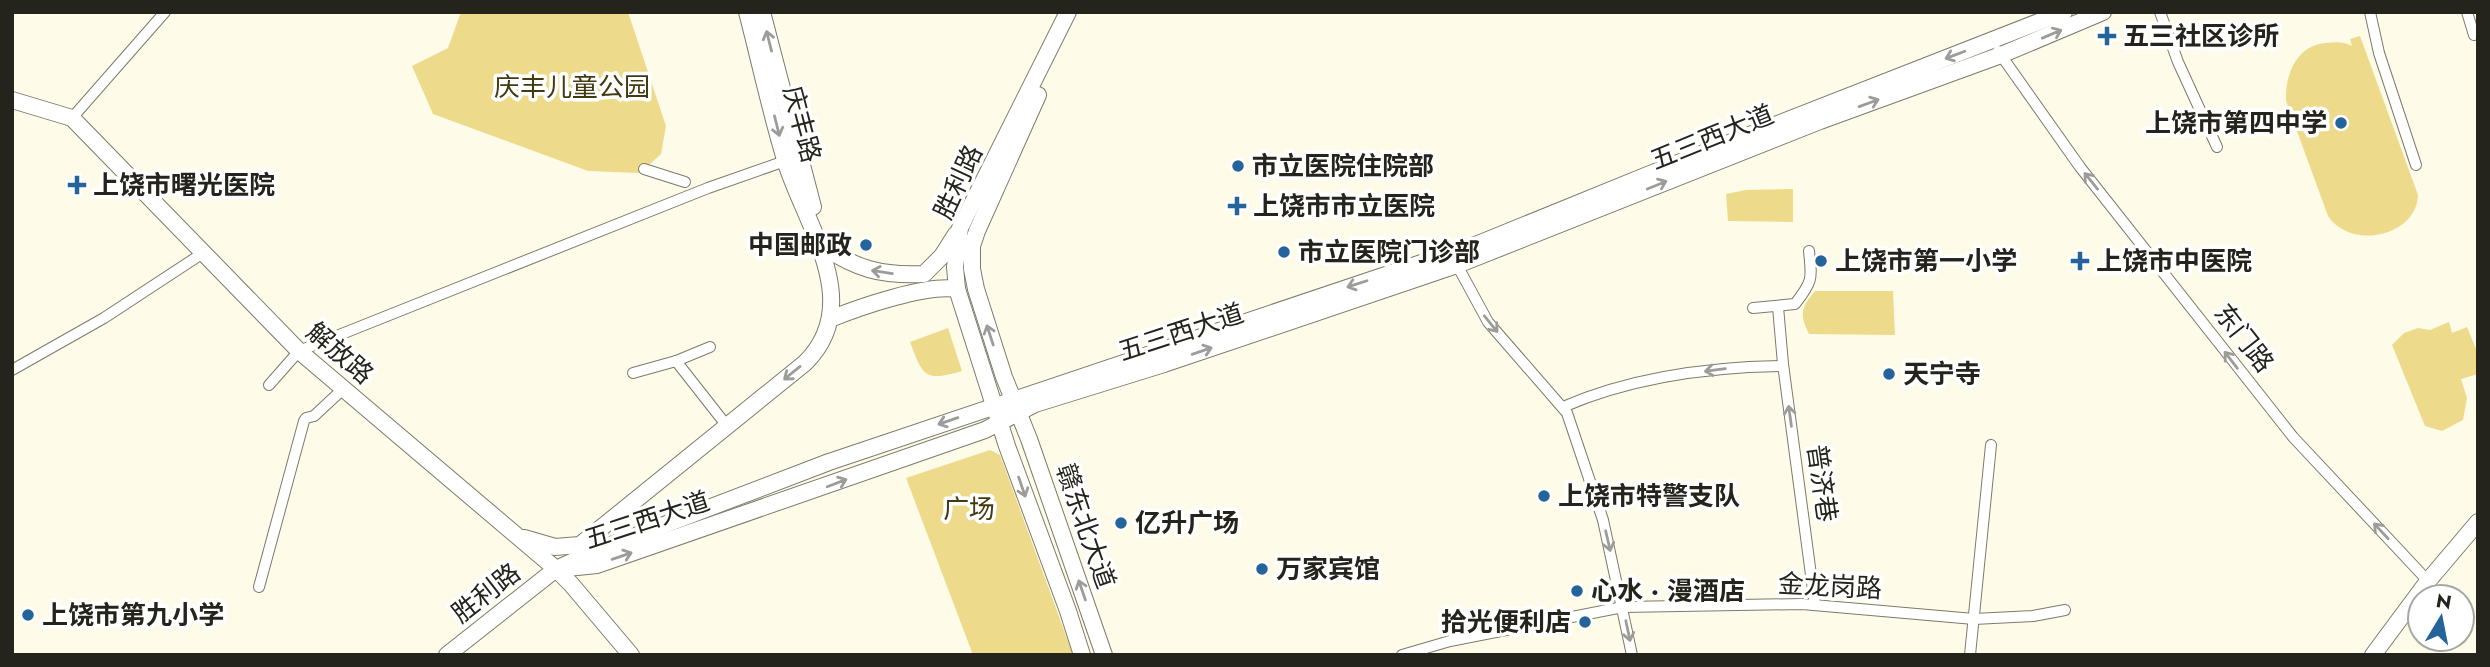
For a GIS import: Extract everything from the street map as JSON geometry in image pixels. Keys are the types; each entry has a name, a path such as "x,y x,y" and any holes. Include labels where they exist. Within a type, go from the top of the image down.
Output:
{"main road":[{"name":"庆丰路","path":"747,12 786,161 797,194 824,247"},
{"path":"513,534 555,547 580,544 817,350 825,336 830,319 830,285 824,247 806,189 762,12"},
{"name":"胜利路","path":"1068,12 960,228 955,267 957,289 994,406 1082,655"},
{"name":"胜利路","path":"1016,407 976,289 972,270 972,246 982,216 1079,12"},
{"name":"五三西大道","path":"556,569 597,565 834,485 985,430 1000,423 1016,407 1478,244 2064,12"},
{"name":"五三西大道","path":"556,569 596,551 830,462 994,406 1035,404 1176,360 1457,265 1821,121 2001,55 2103,12"},
{"name":"解放路","path":"12,100 72,118 299,351 556,569 631,655"},
{"path":"824,247 847,263 872,271 901,275 924,274 942,256 960,228"},
{"path":"830,319 869,304 943,287 957,289"},
{"name":"赣东北大道","path":"1016,407 1104,655"},
{"path":"2373,655 2428,581 2478,522"},
{"name":"胜利路","path":"447,655 556,569"}],"street":[{"path":"72,118 165,12"},
{"path":"2160,12 2178,62 2217,147"},
{"path":"2370,12 2379,53 2416,165"},
{"path":"2467,12 2474,34"},
{"name":"东门路","path":"1992,40 2080,167 2293,437 2428,581"},
{"path":"269,385 299,351 708,188 786,161"},
{"path":"644,169 685,182"},
{"path":"1753,308 1795,304 1810,286 1809,251"},
{"path":"12,370 104,318 204,253"},
{"path":"1457,265 1488,322 1563,407 1603,520 1632,655"},
{"name":"普济巷","path":"1778,307 1783,366 1815,605"},
{"path":"633,373 676,361 710,347"},
{"path":"676,361 727,426"},
{"path":"1563,407 1608,389 1644,381 1716,369 1783,366"},
{"path":"259,587 304,421 343,389"},
{"path":"1970,655 1991,445"},
{"name":"金龙岗路","path":"1402,655 1450,641 1623,607 1815,605 1974,619 2034,616 2065,610"}],"green space":[{"name":"庆丰儿童公园","path":"461,12 628,12 666,126 661,154 640,173 588,171 433,114 412,66 448,48"},
{"path":"2360,36 2418,195 2415,209 2407,221 2395,229 2366,236 2338,227 2328,216 2286,101 2290,72 2300,56 2315,45 2325,43 2352,46 2350,39"},
{"path":"1793,189 1793,222 1728,221 1726,194 1746,190"},
{"path":"1815,291 1893,291 1895,335 1809,334 1803,311"},
{"path":"2449,322 2452,333 2467,327 2478,354 2478,374 2461,379 2467,398 2463,420 2442,431 2425,426 2392,345 2404,333 2418,328 2430,330"},
{"path":"948,328 962,371 932,376 922,369 910,342"},
{"name":"广场","path":"990,450 1000,455 1073,655 973,655 906,478"}],"place":[{"name":"五三社区诊所","path":"2107,36"},
{"name":"上饶市第四中学","path":"2341,123"},
{"name":"市立医院住院部","path":"1238,166"},
{"name":"上饶市曙光医院","path":"77,185"},
{"name":"上饶市市立医院","path":"1237,206"},
{"name":"中国邮政","path":"866,245"},
{"name":"市立医院门诊部","path":"1284,252"},
{"name":"上饶市第一小学","path":"1821,261"},
{"name":"上饶市中医院","path":"2080,261"},
{"name":"天宁寺","path":"1889,374"},
{"name":"上饶市特警支队","path":"1544,496"},
{"name":"亿升广场","path":"1121,523"},
{"name":"万家宾馆","path":"1262,569"},
{"name":"心水 · 漫酒店","path":"1577,591"},
{"name":"上饶市第九小学","path":"28,615"},
{"name":"拾光便利店","path":"1585,622"}]}
